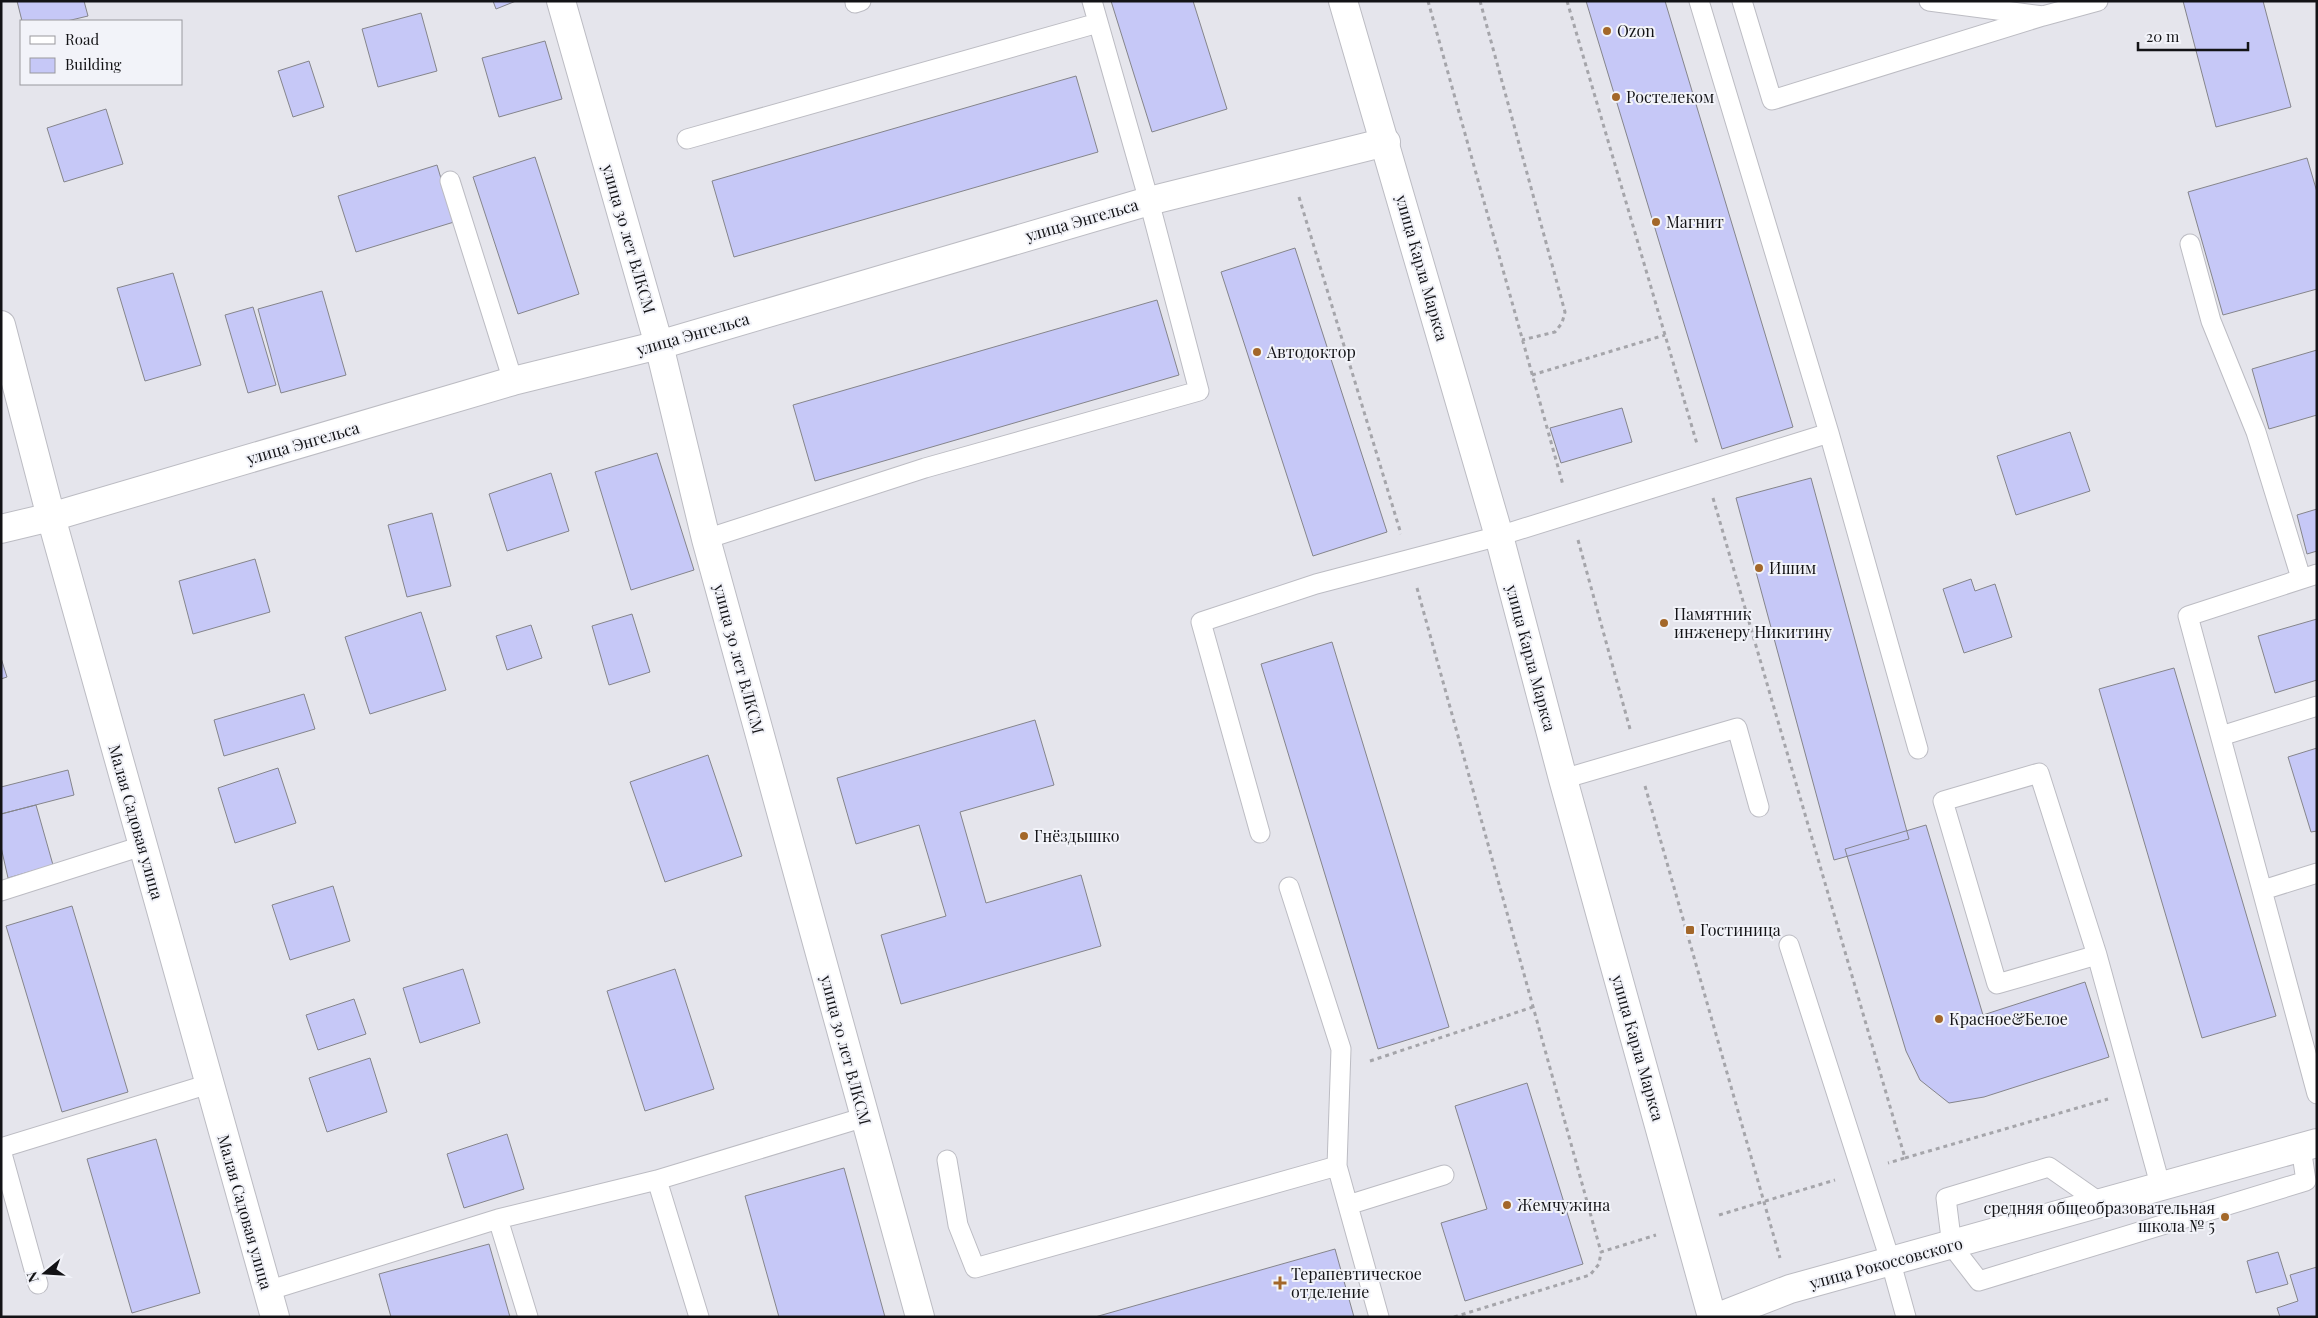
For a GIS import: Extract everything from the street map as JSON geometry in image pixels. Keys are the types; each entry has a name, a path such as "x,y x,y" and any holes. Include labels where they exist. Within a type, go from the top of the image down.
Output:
{"street":[{"name":"улица 30 лет ВЛКСМ","path":"561,1 659,345 706,539 920,1317"},
{"name":"улица Карла Маркса","path":"1343,1 1386,142 1499,536 1563,779 1712,1317"},
{"name":"улица Энгельса","path":"1,529 51,517 513,381 659,345 1149,200 1386,142"},
{"name":"Малая Садовая улица","path":"1,325 51,517 275,1317"},
{"name":"улица Рокоссовского","path":"1718,1317 1790,1290 2161,1188 2309,1145"}],"lane":[{"path":"854,1 855,3 861,1"},
{"path":"706,539 925,468 1199,391 1149,200 1092,1"},
{"path":"1699,1 1829,433 1918,749"},
{"path":"1742,1 1772,100 2043,16 2098,1"},
{"path":"1929,1 2043,16"},
{"path":"687,139 1098,23"},
{"path":"450,181 513,381"},
{"path":"2190,244 2211,321 2256,432 2309,576 2188,616 2317,1094"},
{"path":"1260,833 1201,622 1316,584 1499,536 1829,433"},
{"path":"2221,736 2317,706"},
{"path":"1563,779 1737,728 1759,807"},
{"path":"2097,955 1997,984 1943,801 2039,773 2097,955 2161,1188"},
{"path":"1,891 142,846"},
{"path":"2263,890 2317,873"},
{"path":"1289,887 1341,1049 1337,1166 1379,1317"},
{"path":"1789,945 1891,1262 1906,1317"},
{"path":"38,1284 1,1149 209,1084"},
{"path":"267,1290 498,1220 657,1180 864,1117"},
{"path":"2102,1204 2049,1167 1946,1198 1952,1246 1979,1282 2306,1181 2309,1145"},
{"path":"947,1160 958,1224 975,1268 1337,1166"},
{"path":"1348,1205 1444,1174"},
{"path":"657,1180 699,1317"},
{"path":"498,1220 528,1317"}],"path":[{"path":"1428,1 1571,513 1637,758 1762,1201 1790,1290"},
{"path":"1480,1 1565,312 1562,323 1555,332 1522,340"},
{"path":"1567,1 1905,1158"},
{"path":"1290,166 1409,559 1601,1252 1599,1264 1590,1275 1454,1317"},
{"path":"1532,375 1665,335"},
{"path":"1339,1071 1533,1007"},
{"path":"1601,1252 1905,1158 2135,1092"}],"building":[{"path":"17,1 84,1 88,16 71,20 22,20"},
{"path":"493,1 516,1 496,9"},
{"path":"1111,1 1193,1 1227,109 1152,132"},
{"path":"1586,1 1665,1 1793,427 1722,449"},
{"path":"2183,1 2263,1 2291,107 2216,127"},
{"path":"421,13 437,71 378,87 362,29"},
{"path":"545,41 562,99 499,117 482,58"},
{"path":"309,61 324,107 293,117 278,71"},
{"path":"1076,76 1098,152 734,257 712,181"},
{"path":"106,109 123,164 64,182 47,128"},
{"path":"535,157 579,294 518,314 473,177"},
{"path":"2307,158 2317,192 2317,289 2223,315 2188,192"},
{"path":"437,165 454,222 356,252 338,196"},
{"path":"1295,248 1387,532 1313,556 1221,272"},
{"path":"173,273 201,365 145,381 117,288"},
{"path":"322,291 346,375 281,393 258,309"},
{"path":"1157,300 1179,375 815,481 793,405"},
{"path":"253,307 276,385 248,393 225,315"},
{"path":"2317,350 2317,415 2269,429 2252,369"},
{"path":"1622,408 1632,442 1561,463 1550,428"},
{"path":"2070,432 2090,491 2016,515 1997,456"},
{"path":"657,453 694,570 631,590 595,472"},
{"path":"551,473 569,531 507,551 489,494"},
{"path":"1811,478 1909,839 1834,860 1736,498"},
{"path":"2317,509 2317,551 2307,554 2297,515"},
{"path":"432,513 451,586 407,597 388,525"},
{"path":"255,559 270,612 193,634 179,581"},
{"path":"1971,579 1975,591 1995,584 2012,637 1964,653 1943,589"},
{"path":"421,612 446,690 370,714 345,637"},
{"path":"632,614 650,672 609,685 592,626"},
{"path":"2317,619 2317,680 2275,693 2258,636"},
{"path":"531,625 542,658 507,670 496,636"},
{"path":"1332,642 1449,1027 1378,1049 1261,664"},
{"path":"1,658 7,677 1,679"},
{"path":"2174,668 2276,1016 2202,1038 2099,689"},
{"path":"304,694 315,729 224,756 214,720"},
{"path":"1035,720 1054,785 960,812 986,903 1081,875 1101,946 901,1004 881,935 946,916 919,825 856,844 837,778"},
{"path":"2317,748 2317,831 2311,832 2288,757"},
{"path":"708,755 742,856 665,882 630,782"},
{"path":"278,768 296,823 235,843 218,788"},
{"path":"68,770 74,795 1,814 1,787"},
{"path":"36,805 53,865 8,878 1,847 1,814"},
{"path":"1926,825 1983,1015 2085,982 2109,1057 1984,1097 1949,1103 1920,1080 1906,1051 1845,849"},
{"path":"333,886 350,941 290,960 272,905"},
{"path":"72,906 128,1092 62,1112 6,926"},
{"path":"463,969 480,1023 420,1043 403,988"},
{"path":"675,969 714,1089 645,1111 607,991"},
{"path":"354,999 366,1034 318,1050 306,1015"},
{"path":"370,1058 387,1112 327,1132 309,1078"},
{"path":"1527,1083 1583,1264 1465,1301 1441,1223 1487,1209 1455,1106"},
{"path":"507,1134 524,1189 464,1208 447,1154"},
{"path":"156,1139 200,1293 132,1313 87,1159"},
{"path":"844,1168 885,1317 779,1317 745,1196"},
{"path":"489,1244 510,1317 391,1317 379,1274"},
{"name":"Терапевтическое отделение","path":"1335,1249 1354,1317 1095,1317"},
{"path":"2278,1252 2288,1284 2256,1293 2247,1261"},
{"path":"2317,1267 2317,1317 2280,1317 2277,1308 2298,1301 2290,1275"}],"place":[{"name":"Ozon","path":"1607,31"},
{"name":"Ростелеком","path":"1616,97"},
{"name":"Магнит","path":"1656,222"},
{"name":"Автодоктор","path":"1257,352"},
{"name":"Ишим","path":"1759,568"},
{"name":"Памятник инженеру Никитину","path":"1664,623"},
{"name":"Гнёздышко","path":"1024,836"},
{"name":"Гостиница","path":"1690,930"},
{"name":"Красное&Белое","path":"1939,1019"},
{"name":"Жемчужина","path":"1507,1205"},
{"name":"средняя общеобразовательная школа № 5","path":"2225,1217"},
{"name":"Терапевтическое отделение","path":"1280,1283"}]}
